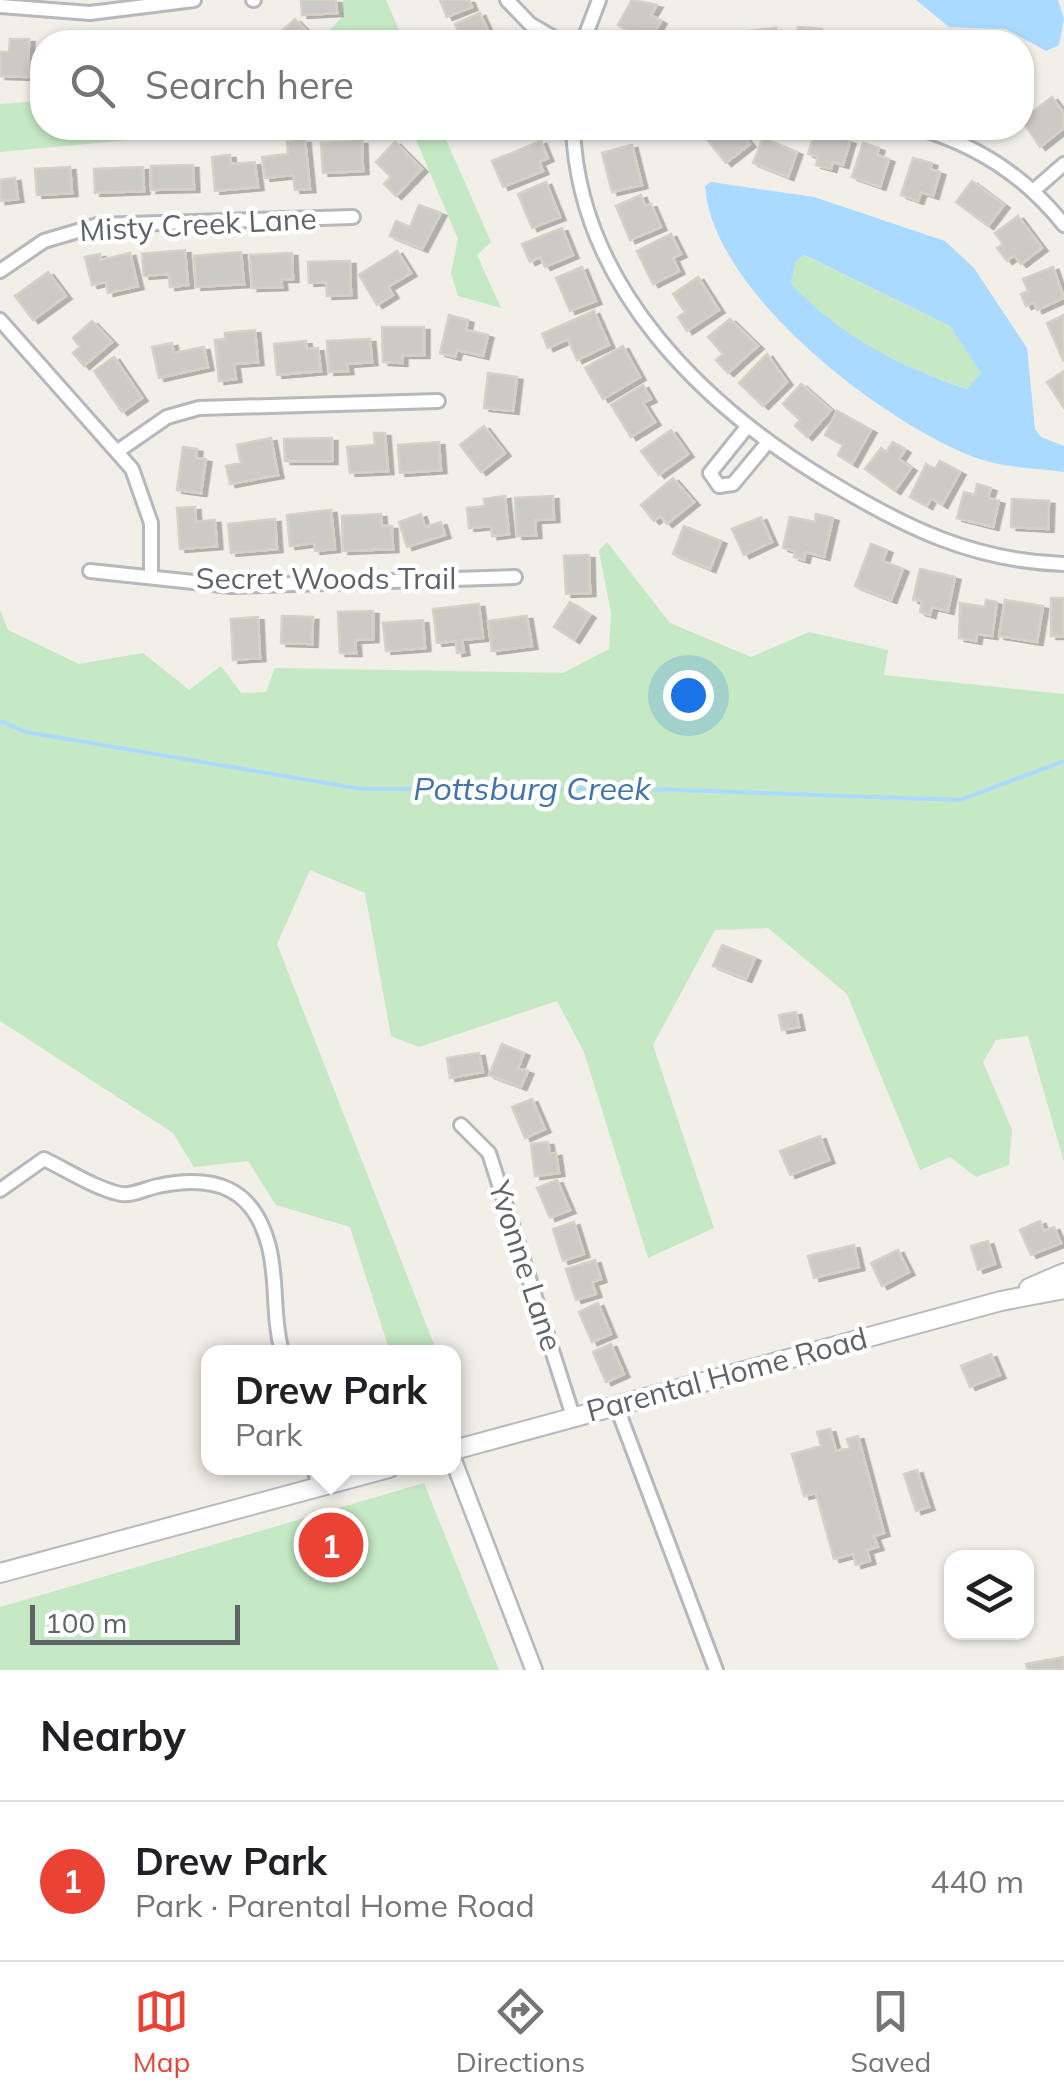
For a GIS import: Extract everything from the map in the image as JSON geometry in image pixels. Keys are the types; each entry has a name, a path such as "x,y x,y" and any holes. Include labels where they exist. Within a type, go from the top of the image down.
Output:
{"main road":[{"name":"Parental Home Road","path":"1002,1300 1064,1273"},
{"name":"Parental Home Road","path":"461,1448 1002,1300 1064,1289"},
{"path":"0,1572 363,1475"}],"street":[{"path":"507,0 540,30"},
{"path":"587,30 598,0"},
{"path":"0,6 90,13 186,1"},
{"path":"575,140 588,213 615,274 676,360 746,427 894,521 930,538 982,555 1064,564"},
{"path":"948,140 987,156 1033,190 1064,226"},
{"path":"1033,190 1064,164"},
{"name":"Misty Creek Lane","path":"0,270 44,241 98,225 353,217"},
{"name":"Secret Woods Trail","path":"0,320 118,452 146,498 151,523 151,576 231,586 514,577"},
{"path":"118,452 167,417 198,408 438,401"},
{"path":"746,427 713,464 710,473 719,486 734,484 768,442"},
{"path":"90,571 151,576"},
{"name":"Yvonne Lane","path":"461,1125 489,1153 573,1416"},
{"path":"0,1190 44,1159 123,1195 163,1185 214,1181 238,1193 258,1217 268,1245 275,1281 272,1319 280,1345"},
{"path":"616,1405 716,1670"},
{"path":"316,1475 319,1487"},
{"path":"459,1475 534,1670"}],"green space":[{"path":"343,0 386,0 399,30 330,30 342,17"},
{"path":"30,102 30,140 129,140 0,152 0,104"},
{"path":"416,140 446,140 491,242 477,255 501,308 458,296 451,273 458,239"},
{"path":"803,255 950,326 982,373 968,389 894,360 851,335 791,284 796,261"},
{"path":"607,542 670,623 751,657 809,632 888,650 884,675 1064,694 1064,1162 1028,1036 996,1040 983,1062 1012,1130 1009,1165 976,1177 950,1157 920,1170 847,994 768,928 715,930 653,1045 714,1228 648,1258 584,1052 557,1001 419,1047 391,1036 365,893 310,870 277,944 434,1345 388,1345 350,1227 276,1205 248,1161 194,1167 173,1133 0,1021 0,610 8,630 79,664 143,653 189,690 221,666 241,693 266,692 275,668 563,673 609,649 611,613 599,551"},
{"path":"424,1483 499,1670 0,1670 0,1607"}],"water":[{"path":"916,0 1058,0 1064,19 1059,45 1046,51 1034,44 1034,30 949,27"},
{"path":"711,182 814,197 945,241 974,268 1027,348 1035,429 1041,437 1064,446 1064,472 1007,466 974,457 894,414 850,383 807,348 737,268 715,227 705,186","holes":["804,255 950,326 981,373 967,389 917,370 851,335 791,284 796,261"]}],"building":[{"path":"301,0 336,0 337,13 302,15"},
{"path":"440,0 469,0 472,7 447,17"},
{"path":"632,0 657,5 651,15 661,21 656,30 627,30 618,25"},
{"path":"480,13 488,30 458,30 455,24"},
{"path":"295,19 306,30 283,30"},
{"path":"10,39 29,39 28,77 0,76 0,52 9,52"},
{"path":"1052,97 1064,113 1064,128 1040,147 1034,138 1034,111"},
{"path":"305,140 310,189 295,190 293,175 265,178 262,157 288,154 287,142"},
{"path":"707,140 746,140 750,144 726,163"},
{"path":"762,140 797,152 788,177 753,163"},
{"path":"813,140 850,141 843,165 833,162 831,169 816,165 818,157 808,154"},
{"path":"362,141 363,171 323,173 321,143"},
{"path":"541,141 548,158 539,162 543,171 503,187 492,161"},
{"path":"395,142 422,169 396,196 384,184 391,177 376,162"},
{"path":"863,143 879,148 877,155 889,159 880,187 852,177"},
{"path":"632,145 642,185 612,192 602,153"},
{"path":"230,155 231,164 255,162 258,187 215,191 212,157"},
{"path":"913,158 932,163 930,169 940,172 933,196 921,192 918,201 901,195"},
{"path":"193,165 194,189 151,190 151,166"},
{"path":"70,167 72,193 37,195 35,169"},
{"path":"143,167 144,191 95,193 94,169"},
{"path":"15,178 18,199 0,201 0,180"},
{"path":"972,181 1004,205 988,226 956,202"},
{"path":"546,182 560,217 532,228 518,194"},
{"path":"641,195 645,206 651,204 661,227 630,240 616,206"},
{"path":"419,205 441,213 422,249 390,236 396,221 410,227"},
{"path":"1018,216 1042,248 1021,264 1014,255 1007,261 997,248 1003,244 995,233"},
{"path":"562,228 573,255 545,267 540,257 530,262 522,244"},
{"path":"671,234 681,254 673,258 679,271 653,284 637,251"},
{"path":"185,250 188,285 170,287 169,274 144,276 142,254"},
{"path":"397,251 411,273 388,287 393,295 377,305 359,275"},
{"path":"241,252 244,284 196,287 194,256"},
{"path":"130,253 138,286 108,293 106,282 92,285 85,257 100,254 101,260"},
{"path":"292,253 293,279 281,279 282,287 252,288 250,255"},
{"path":"350,261 351,295 327,296 326,282 309,283 308,262"},
{"path":"582,267 596,301 570,311 556,278"},
{"path":"1053,267 1064,298 1037,310 1034,302 1026,306 1021,294 1028,291 1023,279"},
{"path":"48,272 66,296 33,320 15,296"},
{"path":"698,277 719,310 687,331 678,317 685,312 673,294"},
{"path":"594,311 609,345 577,360 568,339 548,348 542,334"},
{"path":"449,315 468,320 466,330 488,335 483,356 457,350 455,357 440,353"},
{"path":"1064,315 1064,359 1063,360 1047,323"},
{"path":"730,319 758,346 728,373 716,360 723,354 708,337"},
{"path":"92,321 112,342 84,366 73,353 80,347 73,338"},
{"path":"382,327 424,327 424,355 402,355 402,363 383,362"},
{"path":"255,330 258,362 234,364 236,379 219,381 215,340 225,339 225,333"},
{"path":"370,339 372,362 347,364 348,371 329,372 327,341"},
{"path":"306,341 307,349 318,348 321,371 277,375 274,344"},
{"path":"172,343 174,353 204,347 208,367 159,378 152,347"},
{"path":"623,346 640,377 603,399 585,368"},
{"path":"767,354 787,382 763,406 739,383"},
{"path":"114,357 142,398 122,412 94,371"},
{"path":"1064,371 1064,408 1047,382"},
{"path":"488,373 517,377 513,411 484,408"},
{"path":"801,384 831,410 807,437 795,426 800,420 783,404"},
{"path":"643,385 651,399 643,403 655,422 631,437 611,405"},
{"path":"837,411 871,430 852,464 838,455 843,445 825,435"},
{"path":"484,426 505,453 481,472 460,445"},
{"path":"671,430 688,454 659,475 641,451"},
{"path":"374,433 385,433 388,471 350,473 347,447 375,445"},
{"path":"271,438 278,475 230,484 226,466 241,463 237,445"},
{"path":"332,438 332,461 285,461 284,439"},
{"path":"439,442 441,470 400,473 398,445"},
{"path":"893,442 905,450 899,459 911,468 895,491 865,469 881,448 886,452"},
{"path":"183,447 197,449 196,458 206,459 201,493 177,490"},
{"path":"940,461 960,472 942,505 931,498 927,506 910,497 926,464 935,469"},
{"path":"673,478 694,502 667,524 660,516 654,521 641,505"},
{"path":"977,484 991,488 988,498 999,501 993,527 957,518 964,492 975,495"},
{"path":"505,496 509,534 492,536 491,526 469,528 467,508 485,506 484,499"},
{"path":"553,496 554,519 535,520 536,535 517,536 515,498"},
{"path":"1012,499 1049,501 1048,529 1011,527"},
{"path":"195,507 196,522 215,520 217,546 180,549 177,508"},
{"path":"331,510 335,549 315,551 314,543 290,546 287,515"},
{"path":"381,514 382,526 392,526 393,549 343,551 342,516"},
{"path":"421,514 425,527 441,522 445,535 407,547 399,522"},
{"path":"816,514 833,518 824,557 806,552 804,560 794,557 795,551 783,548 790,517 815,522"},
{"path":"761,517 772,542 744,555 732,529"},
{"path":"275,519 277,549 231,553 228,524"},
{"path":"684,526 721,541 710,569 673,554"},
{"path":"871,544 887,550 883,561 903,569 891,600 855,586"},
{"path":"589,555 590,593 566,594 564,556"},
{"path":"920,569 955,577 948,611 932,607 930,615 920,612 922,601 913,600"},
{"path":"1051,598 1064,598 1064,636 1051,636"},
{"path":"986,600 997,602 992,636 977,634 976,641 959,638 960,603 985,607"},
{"path":"1005,600 1043,606 1037,642 999,636"},
{"path":"570,602 590,615 574,640 554,627"},
{"path":"479,604 483,638 462,640 464,652 457,653 456,641 437,643 433,609"},
{"path":"373,611 373,639 355,640 356,653 340,653 338,612"},
{"path":"282,616 313,617 312,644 281,643"},
{"path":"527,616 532,646 492,651 488,621"},
{"path":"258,617 260,658 233,660 231,619"},
{"path":"423,620 425,648 386,651 383,623"},
{"path":"722,945 755,958 746,979 713,966"},
{"path":"796,1012 799,1027 782,1030 779,1015"},
{"path":"502,1044 524,1053 518,1068 528,1071 521,1087 489,1075"},
{"path":"479,1053 483,1072 450,1078 447,1058"},
{"path":"532,1099 545,1129 525,1138 512,1107"},
{"path":"820,1136 829,1160 790,1175 780,1151"},
{"path":"548,1142 550,1154 556,1153 559,1173 535,1176 531,1144"},
{"path":"557,1180 570,1210 550,1218 537,1188"},
{"path":"1040,1221 1044,1231 1054,1227 1061,1243 1031,1255 1020,1230"},
{"path":"574,1222 584,1254 563,1261 553,1229"},
{"path":"988,1241 995,1264 978,1270 971,1246"},
{"path":"854,1245 859,1267 814,1278 808,1256"},
{"path":"898,1250 909,1272 882,1286 871,1263"},
{"path":"595,1260 601,1279 592,1282 596,1294 576,1300 566,1269"},
{"path":"598,1303 611,1334 592,1342 579,1312"},
{"path":"611,1344 624,1374 606,1382 593,1352"},
{"path":"991,1354 1000,1375 970,1387 961,1366"},
{"path":"830,1429 836,1451 850,1448 847,1439 858,1436 884,1533 874,1536 878,1547 867,1550 870,1561 856,1565 853,1554 834,1559 816,1493 804,1496 792,1454 821,1446 817,1432"},
{"path":"917,1470 929,1507 916,1511 904,1474"},
{"path":"1064,1657 1064,1670 1028,1670 1026,1664"}],"waterway":[{"name":"Pottsburg Creek","path":"0,721 26,732 361,789 651,789 960,800 1064,761"}],"place":[{"name":"Drew Park","path":"331,1545"}]}
